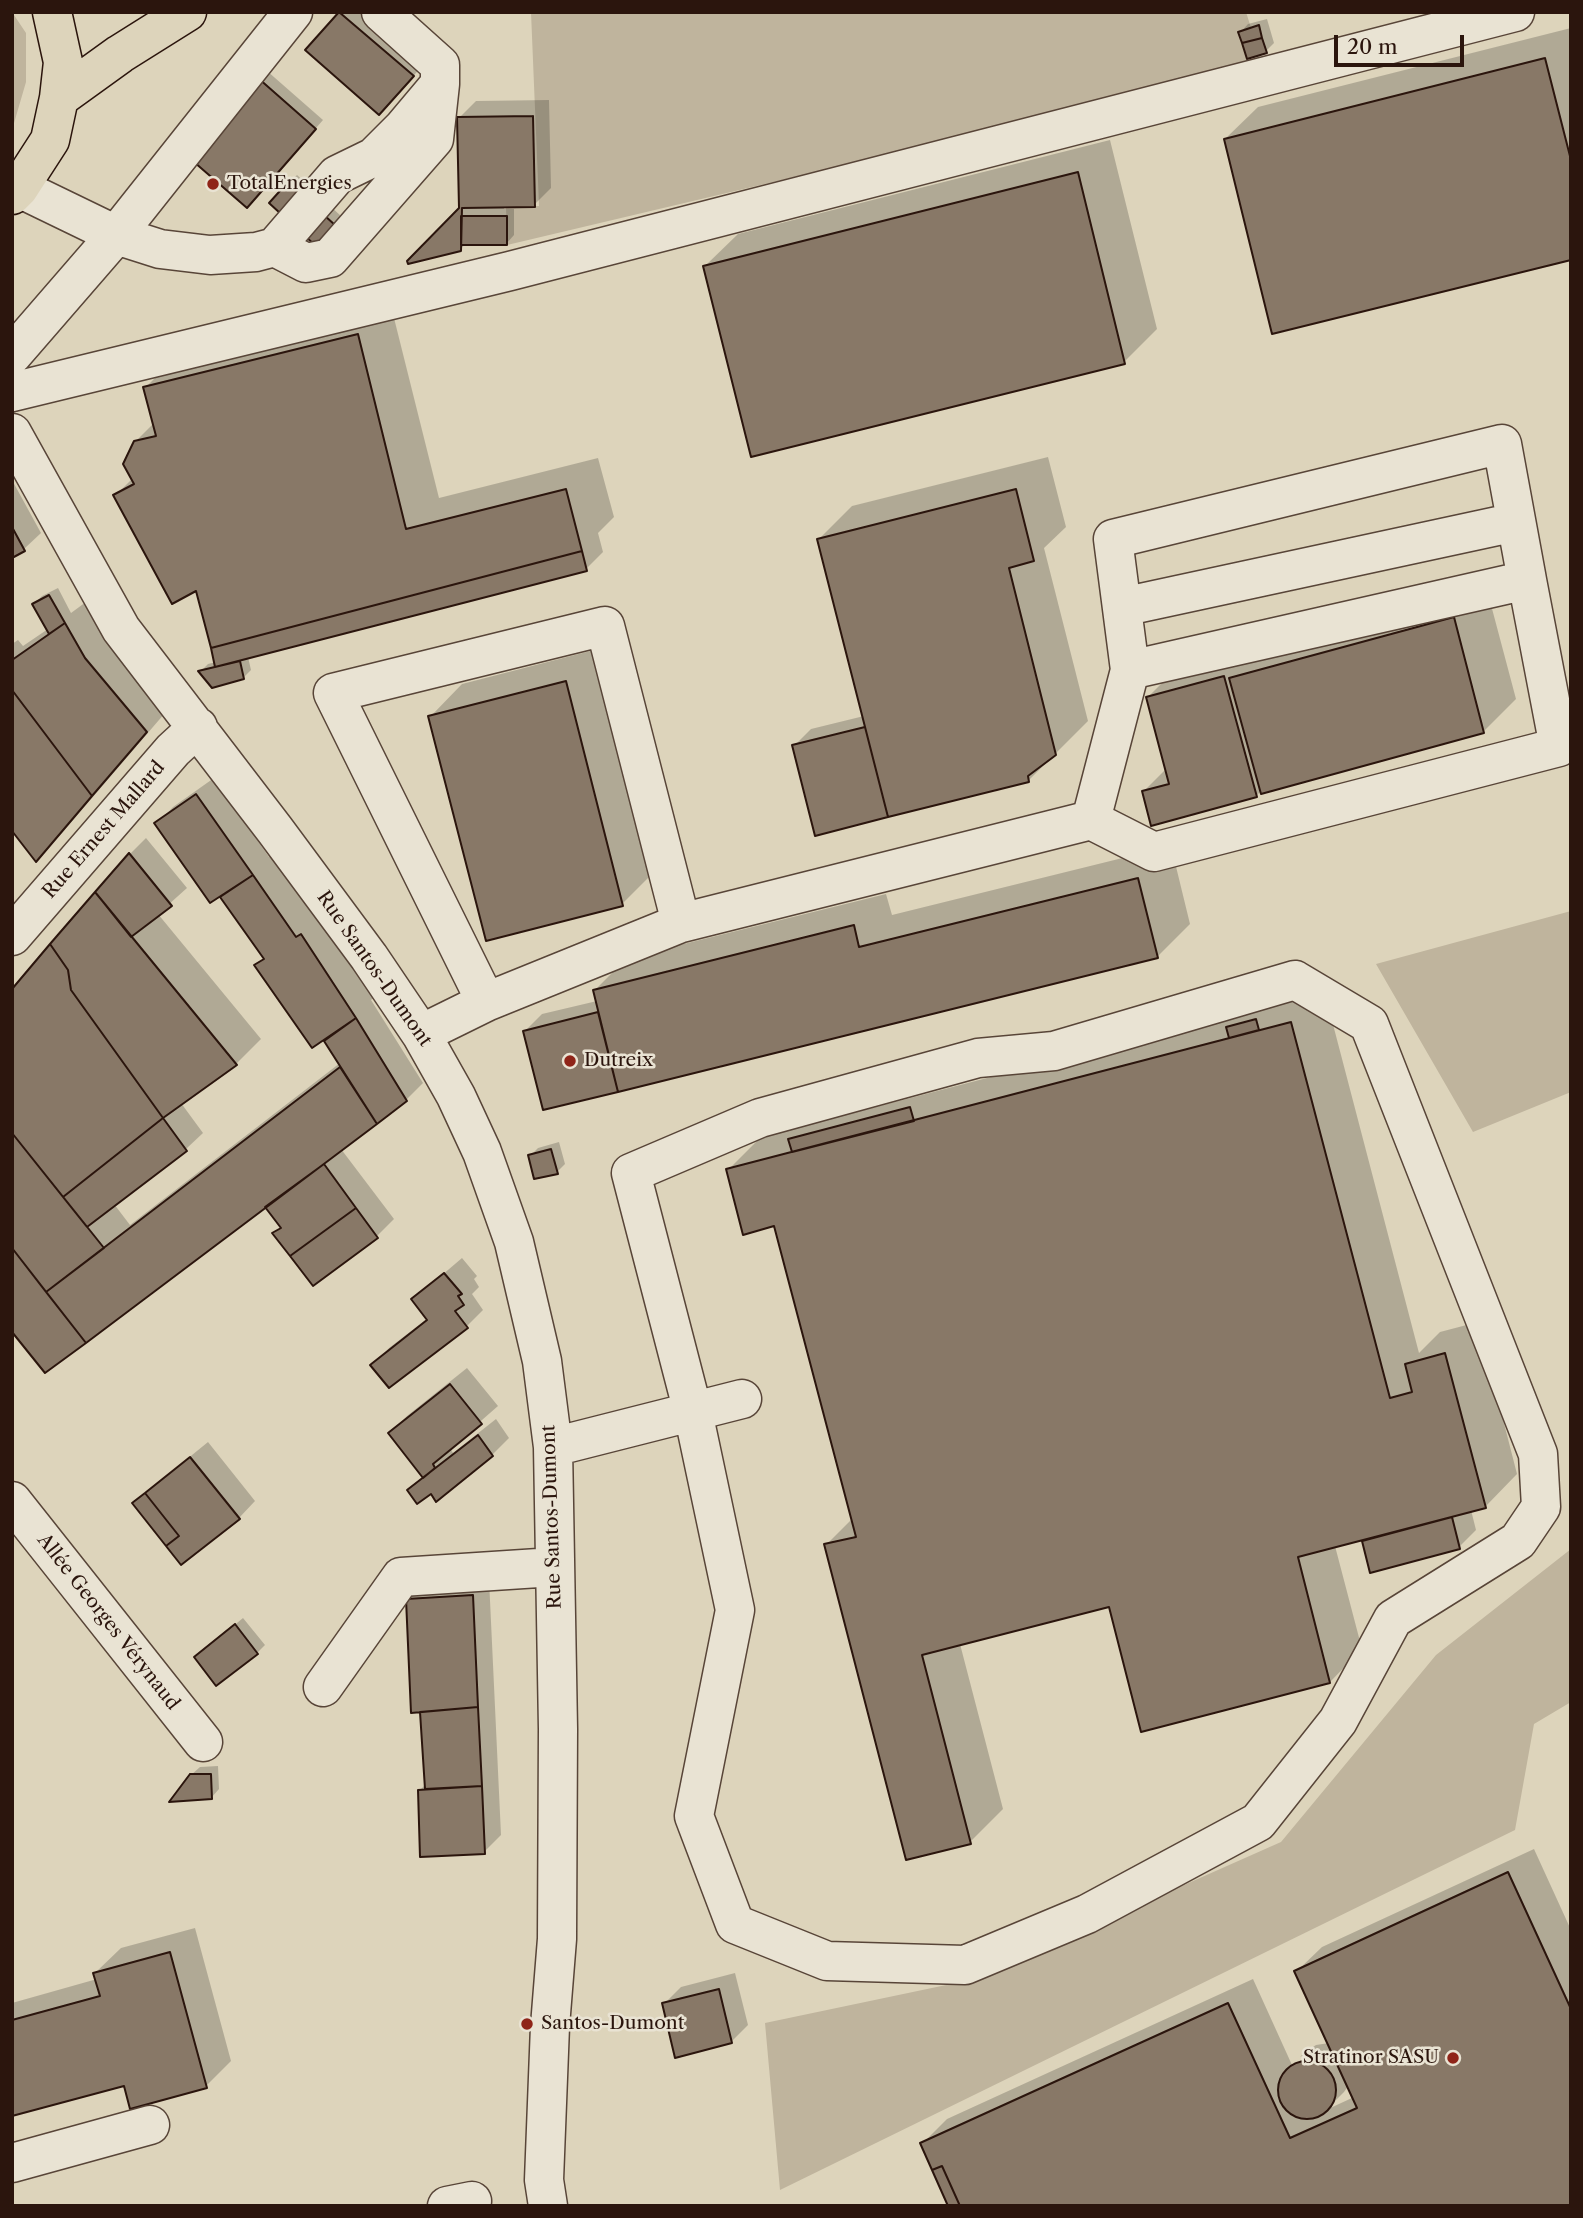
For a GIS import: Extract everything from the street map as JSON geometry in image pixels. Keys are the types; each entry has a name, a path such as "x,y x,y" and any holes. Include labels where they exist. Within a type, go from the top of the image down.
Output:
{"main road":[{"path":"16,191 50,140 59,98 63,62 52,12"},
{"path":"59,98 120,54 187,12"}],"street":[{"path":"12,355 116,235 292,12"},
{"path":"16,191 116,235 160,249 210,255 256,252 275,247 337,175 374,156 403,128 440,84 440,65 381,12"},
{"path":"12,392 510,271 1515,12"},
{"name":"Rue Santos-Dumont","path":"12,433 121,629 198,727 369,957 421,1034 456,1096 482,1152 514,1242 542,1361 553,1447 558,1729 557,1939 550,2026 544,2180 548,2206"},
{"path":"421,1034 486,1002 681,923 1091,820 1154,852 1559,747 1502,444 1113,539 1130,670 1091,820"},
{"path":"1122,607 1516,522"},
{"path":"1130,670 1527,580"},
{"path":"486,1002 333,693 605,626 681,923"},
{"name":"Rue Ernest Mallard","path":"12,936 173,750 198,727"},
{"path":"1295,980 1369,1024 1538,1454 1541,1507 1518,1541 1393,1619 1338,1721 1258,1822 1087,1914 965,1965 827,1961 735,1924 694,1816 736,1609 693,1412 631,1173 760,1118 978,1058 1054,1051 1295,980"},
{"path":"553,1447 742,1399"},
{"name":"Allée Georges Vérynaud","path":"12,1502 203,1742"},
{"path":"323,1687 401,1577 554,1567"},
{"path":"12,2163 150,2125"}],"shaded area":[{"path":"12,12 26,33 26,82 12,130"},
{"path":"531,12 1246,12 1263,66 507,245 506,207 539,206"},
{"path":"1571,911 1571,1092 1473,1132 1376,964"},
{"path":"1571,1549 1571,1702 1534,1724 1515,1830 780,2190 765,2023 970,1980 1281,1842 1436,1655"}],"building":[{"path":"339,12 414,76 379,115 305,50"},
{"path":"1259,25 1262,38 1242,43 1238,32"},
{"path":"1262,38 1267,53 1247,59 1242,43"},
{"path":"1545,58 1571,160 1571,260 1272,334 1224,139"},
{"path":"241,63 316,129 247,208 171,142"},
{"path":"533,116 535,207 462,208 461,251 408,264 407,261 459,208 457,117"},
{"path":"1078,172 1125,364 751,457 703,266"},
{"path":"288,182 336,226 317,247 269,203"},
{"path":"461,216 507,216 507,245 461,245"},
{"path":"358,334 406,529 566,489 582,551 211,648 196,591 172,604 113,495 134,484 123,464 134,441 156,436 143,387"},
{"path":"1016,489 1034,561 1009,568 1056,755 1028,776 1029,782 888,817 817,539"},
{"path":"12,527 25,551 12,558"},
{"path":"582,551 587,571 215,667 211,648"},
{"path":"49,595 65,623 49,634 32,604"},
{"path":"1454,617 1484,733 1261,794 1229,678"},
{"path":"65,623 85,658 147,732 92,796 12,690 12,660"},
{"path":"240,661 244,679 212,688 198,671"},
{"path":"1224,676 1257,797 1151,826 1142,791 1169,784 1146,697"},
{"path":"566,681 623,906 486,941 428,716"},
{"path":"12,690 92,796 36,862 12,831"},
{"path":"865,727 888,817 815,836 792,745"},
{"path":"196,794 253,875 210,903 154,823"},
{"path":"129,853 172,906 131,937 95,892"},
{"path":"253,875 296,937 301,934 356,1018 312,1048 254,965 264,959 220,897"},
{"path":"1138,878 1158,958 618,1092 593,990 854,925 859,947"},
{"path":"95,892 237,1065 163,1118 71,990 68,970 50,944"},
{"path":"50,944 68,970 71,990 163,1118 63,1197 12,1133 12,989"},
{"name":"Dutreix","path":"598,1012 618,1092 543,1110 523,1031"},
{"path":"356,1018 407,1101 377,1124 324,1041"},
{"path":"1256,1019 1259,1030 1229,1038 1226,1027"},
{"path":"1291,1022 1390,1398 1412,1392 1405,1364 1445,1353 1486,1508 1298,1557 1330,1683 1141,1732 1109,1607 922,1655 971,1844 906,1860 824,1544 856,1537 774,1226 743,1235 726,1169"},
{"path":"340,1067 377,1124 86,1343 46,1292"},
{"path":"910,1107 914,1121 792,1152 788,1139"},
{"path":"163,1118 187,1151 87,1227 63,1197"},
{"path":"12,1133 104,1248 46,1292 12,1248"},
{"path":"551,1149 558,1174 534,1179 528,1155"},
{"path":"324,1164 356,1208 290,1256 272,1233 281,1228 265,1207"},
{"path":"356,1208 378,1238 313,1286 290,1256"},
{"path":"12,1248 86,1343 45,1373 12,1332"},
{"path":"444,1273 462,1294 458,1296 464,1305 455,1311 468,1328 389,1388 370,1365 427,1320 411,1299"},
{"path":"450,1384 482,1424 433,1464 435,1468 423,1478 388,1433"},
{"path":"478,1435 493,1456 436,1502 431,1494 417,1504 407,1490"},
{"path":"190,1457 240,1519 181,1565 166,1546 179,1536 145,1493"},
{"path":"145,1493 179,1536 166,1546 132,1503"},
{"path":"1452,1517 1460,1549 1370,1573 1362,1541"},
{"path":"473,1595 478,1707 411,1713 406,1599"},
{"path":"235,1624 258,1654 216,1686 194,1657"},
{"path":"478,1707 482,1786 425,1789 420,1712"},
{"path":"190,1774 211,1774 212,1799 169,1802"},
{"path":"482,1786 485,1854 420,1857 418,1790"},
{"name":"Stratinor SASU","path":"1508,1872 1571,2009 1571,2206 960,2206 942,2166 932,2170 920,2143 1228,2003 1290,2138 1357,2108 1294,1971"},
{"path":"170,1952 207,2088 130,2109 124,2086 12,2116 12,2020 100,1996 93,1973"},
{"path":"719,1989 732,2043 675,2058 662,2003"},
{"path":"1301,2061 1313,2061 1328,2069 1336,2084 1336,2096 1328,2111 1313,2119 1301,2119 1286,2111 1278,2096 1278,2084 1286,2069"},
{"path":"942,2166 960,2206 948,2206 932,2170"}],"place":[{"name":"TotalEnergies","path":"213,184"},
{"name":"Dutreix","path":"570,1061"},
{"name":"Santos-Dumont","path":"527,2024"},
{"name":"Stratinor SASU","path":"1453,2058"}]}
